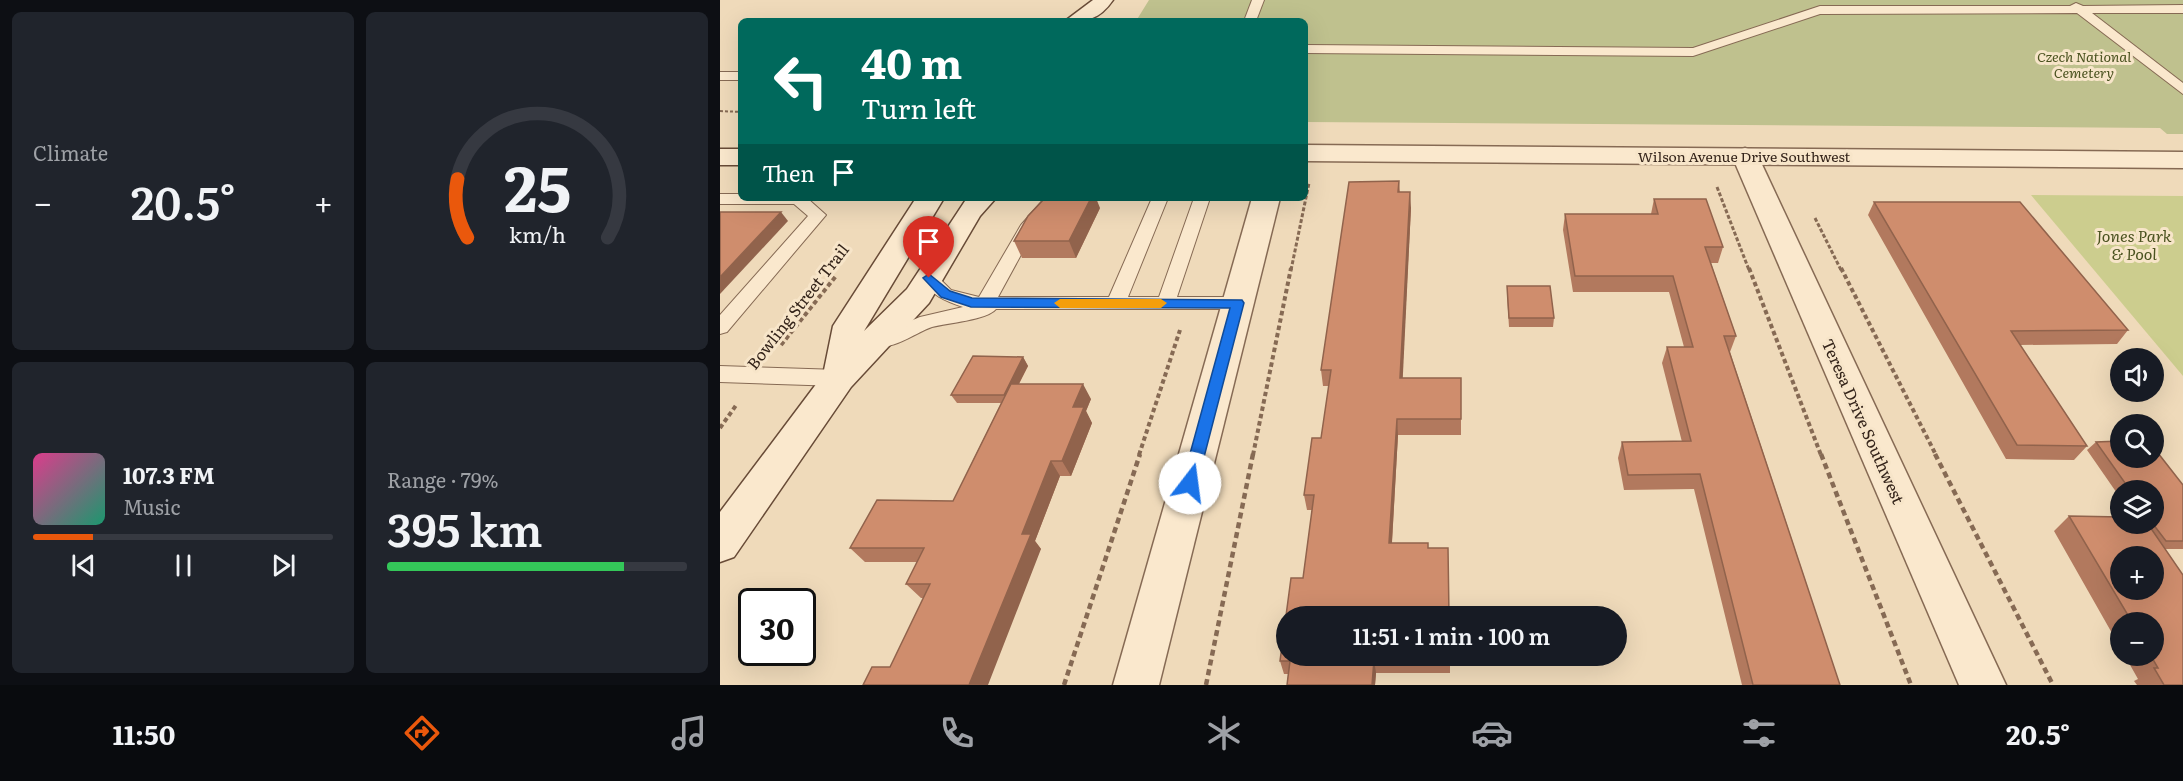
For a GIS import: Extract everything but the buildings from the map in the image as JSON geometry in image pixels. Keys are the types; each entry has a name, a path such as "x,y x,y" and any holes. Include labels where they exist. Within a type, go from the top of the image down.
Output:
{"street":[{"path":"1082,18 1099,10"},
{"path":"720,140 738,140"},
{"name":"Wilson Avenue Drive Southwest","path":"1308,153 2183,159"},
{"path":"720,156 738,157"},
{"name":"Teresa Drive Southwest","path":"1745,156 1983,685"},
{"path":"839,378 849,326 928,201"},
{"path":"720,544 839,378 918,296 969,212 979,201"},
{"path":"1136,685 1265,201"}],"lane":[{"path":"1251,18 1258,0"},
{"path":"1805,0 1820,10"},
{"path":"2074,4 2183,90"},
{"path":"1308,49 1693,52 1730,43 1792,17 1820,10 2074,4 2183,9"},
{"path":"720,76 738,76"},
{"path":"720,199 738,199"},
{"path":"720,327 818,215 800,201"},
{"path":"995,303 1026,231 1050,201"},
{"path":"1116,303 1159,201"},
{"path":"1166,303 1201,201"},
{"path":"929,278 945,294 955,299 995,303 1238,303"},
{"path":"868,348 927,322 995,303"},
{"path":"720,374 839,378"}],"path":[{"path":"720,111 738,112"},
{"path":"1714,178 1911,685"},
{"path":"1308,188 1309,183"},
{"path":"1206,685 1305,201"},
{"path":"1811,210 2053,685"},
{"name":"Bowling Street Trail","path":"720,428 757,375 843,267"},
{"path":"1064,685 1188,303"}],"green space":[{"name":"Czech National Cemetery","path":"1149,0 2183,0 2183,134 2167,134 2160,128 1308,122 1308,18 1138,18"},
{"name":"Jones Park & Pool","path":"2031,195 2183,196 2183,376 2164,353 2164,348 2159,348"}],"slow traffic":[{"path":"1060,303 1161,303"}],"route":[{"path":"929,278 945,294 971,303 1238,303 1190,483"}]}
